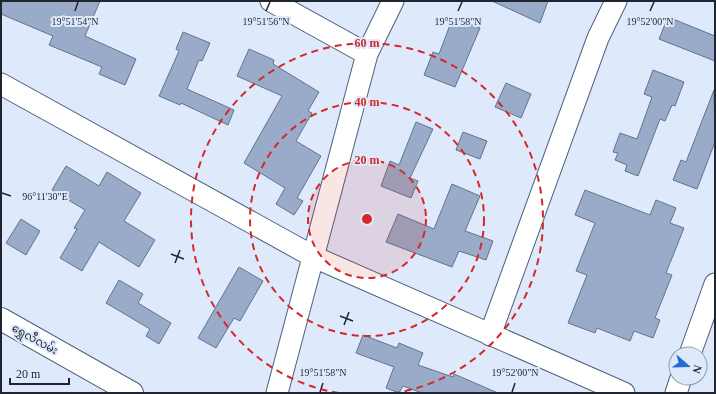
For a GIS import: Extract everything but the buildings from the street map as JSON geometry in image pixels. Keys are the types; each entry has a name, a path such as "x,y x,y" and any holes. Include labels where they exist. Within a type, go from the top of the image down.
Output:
{"street":[{"path":"271,1 367,54"},
{"path":"276,393 314,257 367,54 393,1"},
{"path":"490,334 598,38 616,1"},
{"path":"1,84 314,257 624,393"},
{"path":"693,346 715,284"},
{"name":"ရွှေလီလမ်း","path":"1,319 132,393"}]}
